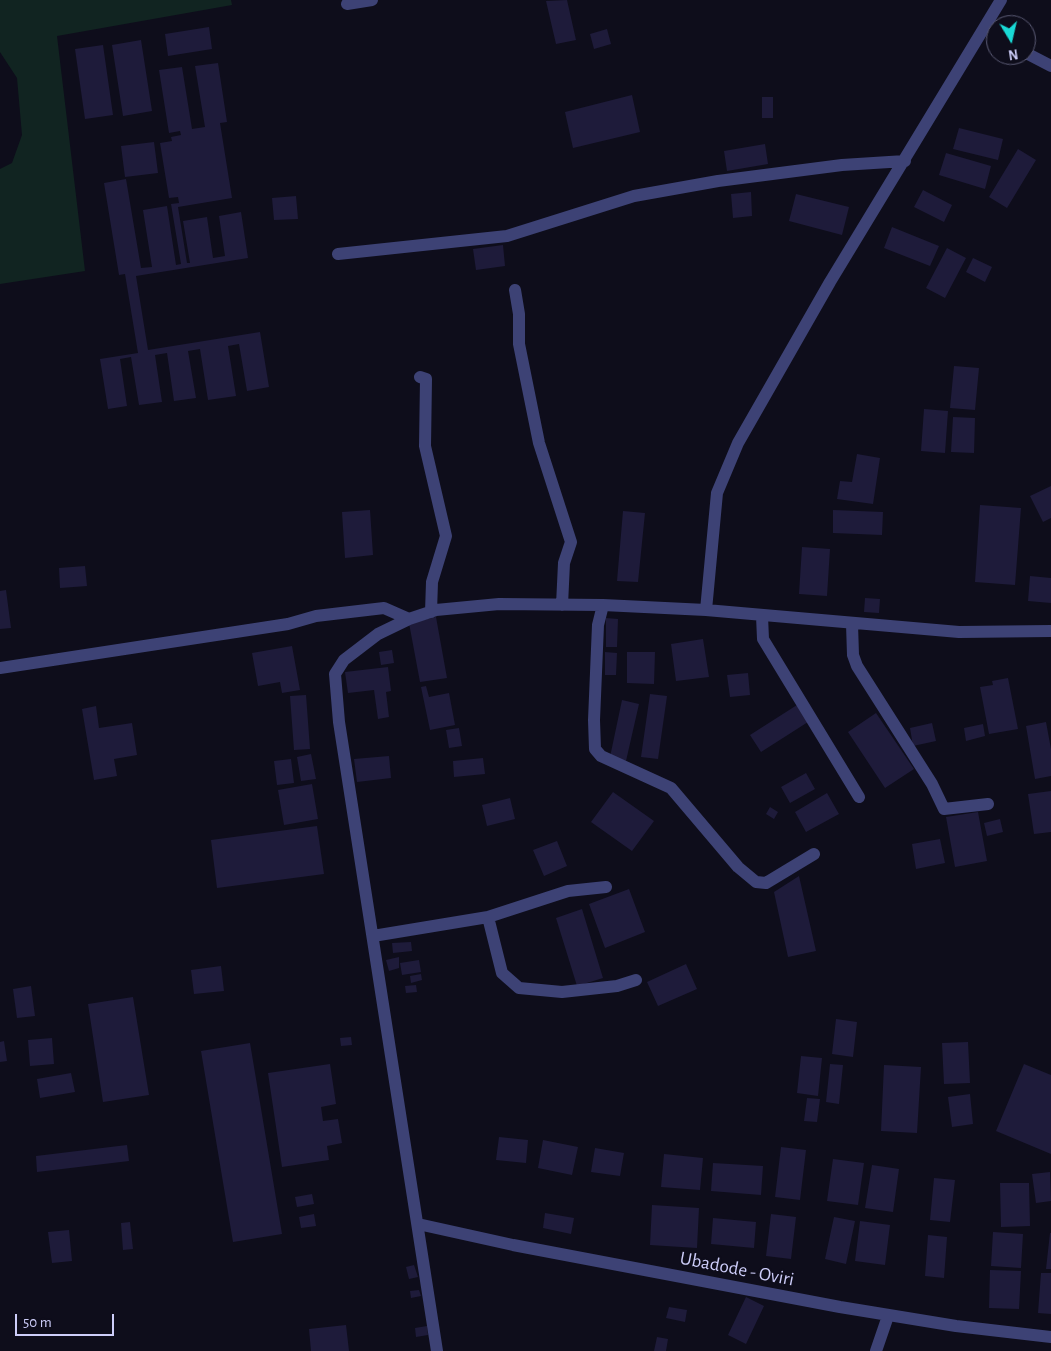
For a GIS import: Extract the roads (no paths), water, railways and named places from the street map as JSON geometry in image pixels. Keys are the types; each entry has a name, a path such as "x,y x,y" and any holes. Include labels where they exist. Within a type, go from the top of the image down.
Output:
{"street":[{"path":"347,4 372,0"},
{"path":"996,15 1001,0"},
{"path":"706,610 713,519 717,493 738,443 830,282 986,35"},
{"path":"1036,58 1051,66"},
{"path":"338,254 508,236 634,196 718,181 842,165 905,161"},
{"path":"516,290 519,314 519,344 539,443 571,542 564,563 562,605"},
{"path":"420,378 426,379 425,446 446,536 432,582 432,612"},
{"path":"437,1351 339,722 336,674 344,660 378,634 409,620 432,612 460,606 498,604 603,605 706,610 959,632 1051,631"},
{"path":"603,605 598,625 596,664 595,748 601,756 671,788 738,867 756,882 766,883 814,854"},
{"path":"0,668 288,624 316,616 384,608 409,620"},
{"path":"762,616 763,639 859,797"},
{"path":"852,624 853,655 857,666 932,784 944,809 988,804"},
{"path":"373,936 488,917 568,891 606,887"},
{"path":"488,917 502,973 519,988 562,992 617,986 636,980"},
{"name":"Ubadode - Oviri","path":"418,1224 513,1245 888,1316 1051,1337"},
{"path":"876,1351 888,1316"}]}
